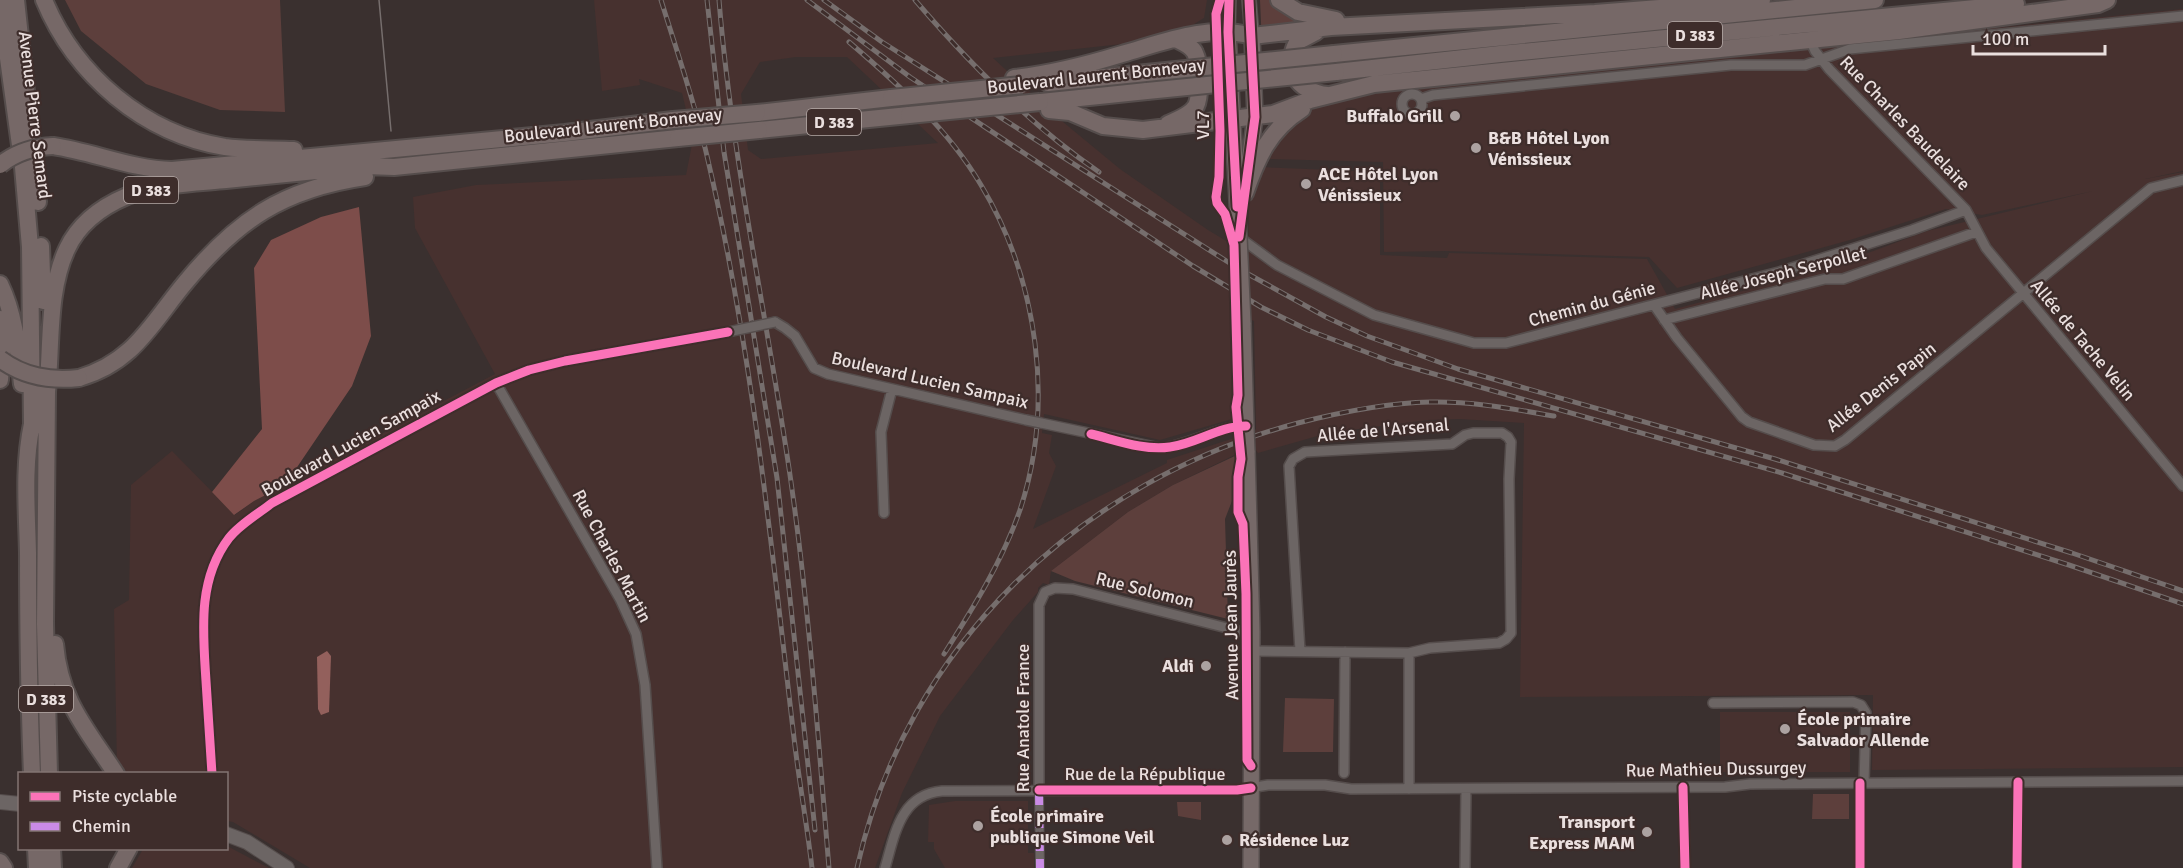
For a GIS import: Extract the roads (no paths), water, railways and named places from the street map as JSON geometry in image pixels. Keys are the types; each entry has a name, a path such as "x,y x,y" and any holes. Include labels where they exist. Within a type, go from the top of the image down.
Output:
{"highway":[{"name":"Avenue Pierre Semard","path":"0,0 30,247 32,424 27,447 32,772"},
{"path":"16,0 37,197 43,273 42,357 47,392"},
{"path":"44,0 57,27 90,73 127,105 171,131 224,147 348,154"},
{"path":"1279,0 1289,8 1307,15 1373,25"},
{"path":"1018,82 1203,32 1228,32 1251,36 1331,27 1762,0"},
{"name":"Boulevard Laurent Bonnevay","path":"348,154 757,113 887,95 1018,82 1146,73 1875,0"},
{"name":"Boulevard Laurent Bonnevay","path":"394,166 986,107 1045,106 1147,91 2054,0"},
{"path":"1045,106 1070,112 1115,129 1162,128 1280,112 1327,95 1384,83 1899,31 2098,4 2107,0"},
{"path":"1327,95 1306,89 1296,81 1292,59 1294,48 1302,38 1331,27"},
{"path":"1162,128 1191,112 1198,98 1199,70 1195,53 1190,47 1176,39"},
{"path":"1245,193 1256,161 1273,135 1294,114 1327,95"},
{"name":"D 383","path":"0,165 21,152 53,146 68,148 138,168 172,170 348,154"},
{"name":"D 383","path":"49,772 46,718 47,392 54,298 67,249 77,231 89,218 107,206 129,196 178,185 366,166 394,166"},
{"path":"0,359 15,369 46,379 79,378 106,369 135,346 202,263 236,230 258,213 281,200 311,188 367,176 394,166"},
{"name":"D 383","path":"0,284 17,339 27,447"},
{"path":"0,319 2,339 0,380"},
{"path":"47,611 54,624 58,669 64,691 76,714 115,772"},
{"path":"36,850 37,868"},
{"path":"52,850 53,868"},
{"path":"118,868 128,850"},
{"path":"0,862 4,868"}],"main road":[{"path":"1228,0 1239,237"},
{"path":"1239,237 1255,117 1249,0"},
{"name":"Avenue Jean Jaurès","path":"1239,237 1252,632 1251,868"},
{"path":"228,835 246,842 287,868"}],"street":[{"path":"1630,10 1697,0"},
{"path":"1420,99 1456,93 1731,65 1805,65 1850,49 2183,16"},
{"name":"Rue Charles Baudelaire","path":"1810,40 1821,59 1966,210"},
{"path":"1354,88 1388,87 1404,97"},
{"path":"1413,94 1420,99 1422,105 1419,111 1410,114 1402,107 1404,97 1413,94"},
{"name":"Allée Denis Papin","path":"1654,305 1677,338 1742,417 1758,427 1825,447 1835,446 2151,188 2183,180"},
{"name":"Allée de Tache Velin","path":"1966,210 1986,248 2183,486"},
{"name":"Chemin du Génie","path":"1239,237 1276,266 1374,315 1474,342 1506,343 1779,272 1912,230 1966,210"},
{"name":"Allée Joseph Serpollet","path":"1664,320 1825,279 1843,279 1976,232"},
{"name":"Boulevard Lucien Sampaix","path":"212,772 204,605 213,567 230,538 272,503 496,384 529,370 565,361 775,322 795,336 814,368 828,374 1026,420 1160,448 1171,447 1228,428 1246,427"},
{"name":"Rue Charles Martin","path":"496,384 620,599 636,633 645,686 657,868"},
{"path":"884,513 881,432 892,389"},
{"name":"Allée de l'Arsenal","path":"1252,651 1409,653 1430,648 1499,643 1506,639 1511,633 1509,479 1511,442 1508,437 1502,433 1473,433 1465,435 1452,444 1305,452 1293,459 1289,466 1300,651"},
{"name":"Rue Solomon","path":"1039,604 1042,595 1049,589 1073,589 1239,631 1252,632"},
{"name":"Rue Anatole France","path":"1039,604 1040,868"},
{"path":"1344,773 1345,652"},
{"path":"1409,653 1410,789"},
{"path":"1713,703 1853,702 1861,705 1866,713 1860,868"},
{"name":"Rue Mathieu Dussurgey","path":"1251,788 1268,785 1325,785 1351,789 1466,789 1725,787 1750,784 2183,781"},
{"path":"2017,868 2018,782"},
{"path":"1683,787 1685,868"},
{"name":"Rue de la République","path":"885,868 903,815 911,804 923,795 942,791 1251,788"},
{"path":"1465,868 1466,789"}],"tram line":[{"path":"379,0 391,131"}],"railway":[{"path":"661,0 702,136 723,228 736,301 759,446 812,868"},
{"path":"707,0 724,152 777,478 815,830"},
{"path":"719,0 732,120 797,524 829,868"},
{"path":"807,0 910,77 1193,266 1261,307 1308,330 1392,362 1782,473 2183,604"},
{"path":"824,0 882,42 1239,269 1326,317 1367,336 1458,369 1775,459 2072,553 2183,591"},
{"path":"915,0 1001,92 1073,154 1099,172"},
{"path":"849,42 886,74 938,126 968,164 981,185 1016,261 1028,302 1035,343 1038,386 1037,428 1031,469 1020,510 996,566 944,654"},
{"path":"857,868 881,787 916,713 961,645 1014,584 1076,530 1144,485 1219,449 1298,423 1364,409 1397,404 1446,402 1492,406 1554,416"}],"place":[{"name":"Buffalo Grill","path":"1455,116"},
{"name":"B&B Hôtel Lyon Vénissieux","path":"1476,148"},
{"name":"ACE Hôtel Lyon Vénissieux","path":"1306,184"},
{"name":"Aldi","path":"1206,666"},
{"name":"École primaire Salvador Allende","path":"1785,729"},
{"name":"École primaire publique Simone Veil","path":"978,826"},
{"name":"Transport Express MAM","path":"1647,832"},
{"name":"Résidence Luz","path":"1227,840"}]}
